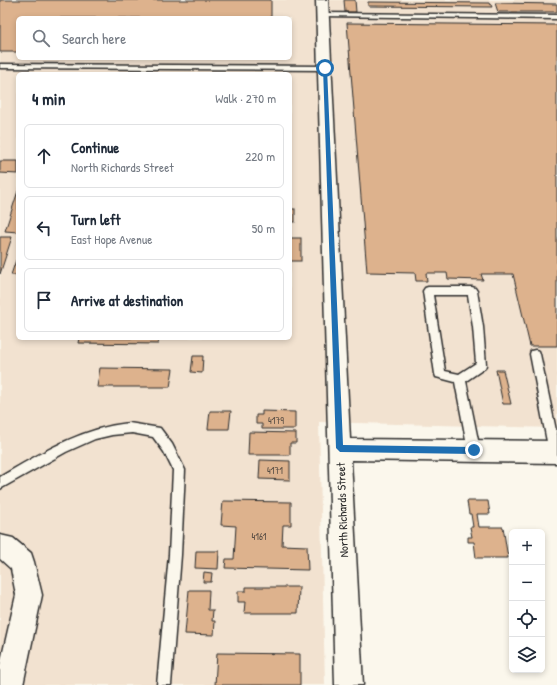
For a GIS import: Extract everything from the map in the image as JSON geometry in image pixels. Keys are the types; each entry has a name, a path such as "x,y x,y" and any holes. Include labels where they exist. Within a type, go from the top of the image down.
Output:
{"street":[{"name":"North Richards Street","path":"323,7 349,685"},
{"path":"340,448 556,452"},
{"path":"2,547 22,562 29,595 9,685"}],"lane":[{"path":"323,7 557,17"},
{"path":"0,66 325,68"},
{"path":"428,291 472,291 478,327 481,366 460,379 440,374 428,291"},
{"path":"535,354 556,452"},
{"path":"460,379 474,450"},
{"path":"0,483 48,456 98,432 130,427 156,432 168,448 179,470 175,555 164,685"}],"shaded area":[{"path":"0,0 557,0 557,428 319,422 325,685 0,685"}],"building":[{"path":"0,0 271,0 271,16 16,16 16,52 0,52"},
{"path":"344,0 355,0 356,12 345,12"},
{"path":"368,2 490,3 492,7 368,6"},
{"path":"495,3 557,4 557,12 498,12"},
{"path":"347,23 557,25 557,346 530,346 513,274 481,274 483,280 448,279 447,273 426,273 427,281 416,281 415,273 367,272"},
{"path":"0,161 16,161 16,174 0,173"},
{"path":"16,197 16,232 5,231"},
{"path":"292,209 295,209 295,222 292,222"},
{"path":"0,237 12,237 0,274"},
{"path":"292,238 301,238 301,261 292,261"},
{"path":"16,260 16,275 11,275"},
{"path":"79,340 159,340 158,344 78,343"},
{"path":"193,356 203,356 202,373 191,372"},
{"path":"100,368 173,369 170,387 97,387"},
{"path":"496,370 503,370 511,404 503,404"},
{"path":"210,411 231,411 229,429 208,429"},
{"path":"262,411 295,412 295,429 262,429 262,424 256,424 256,415 262,415"},
{"path":"249,432 296,433 296,443 290,443 290,455 248,455"},
{"path":"260,460 290,461 290,480 259,479"},
{"path":"223,501 291,502 291,525 283,525 282,545 307,546 308,570 225,568 226,559 234,559 236,526 221,525"},
{"path":"467,501 488,501 490,514 477,514 479,527 503,527 508,558 476,558 474,542 468,542 468,537 472,537 470,527 473,527"},
{"path":"196,551 219,551 218,569 195,568"},
{"path":"204,572 212,573 211,582 203,582"},
{"path":"246,587 299,587 298,613 244,613 245,602 238,602 238,591 246,591"},
{"path":"189,590 209,590 208,610 213,610 212,621 215,621 214,635 185,634"},
{"path":"217,653 300,654 300,685 215,685"}],"route":[{"path":"325,68 340,448 474,450"}]}
